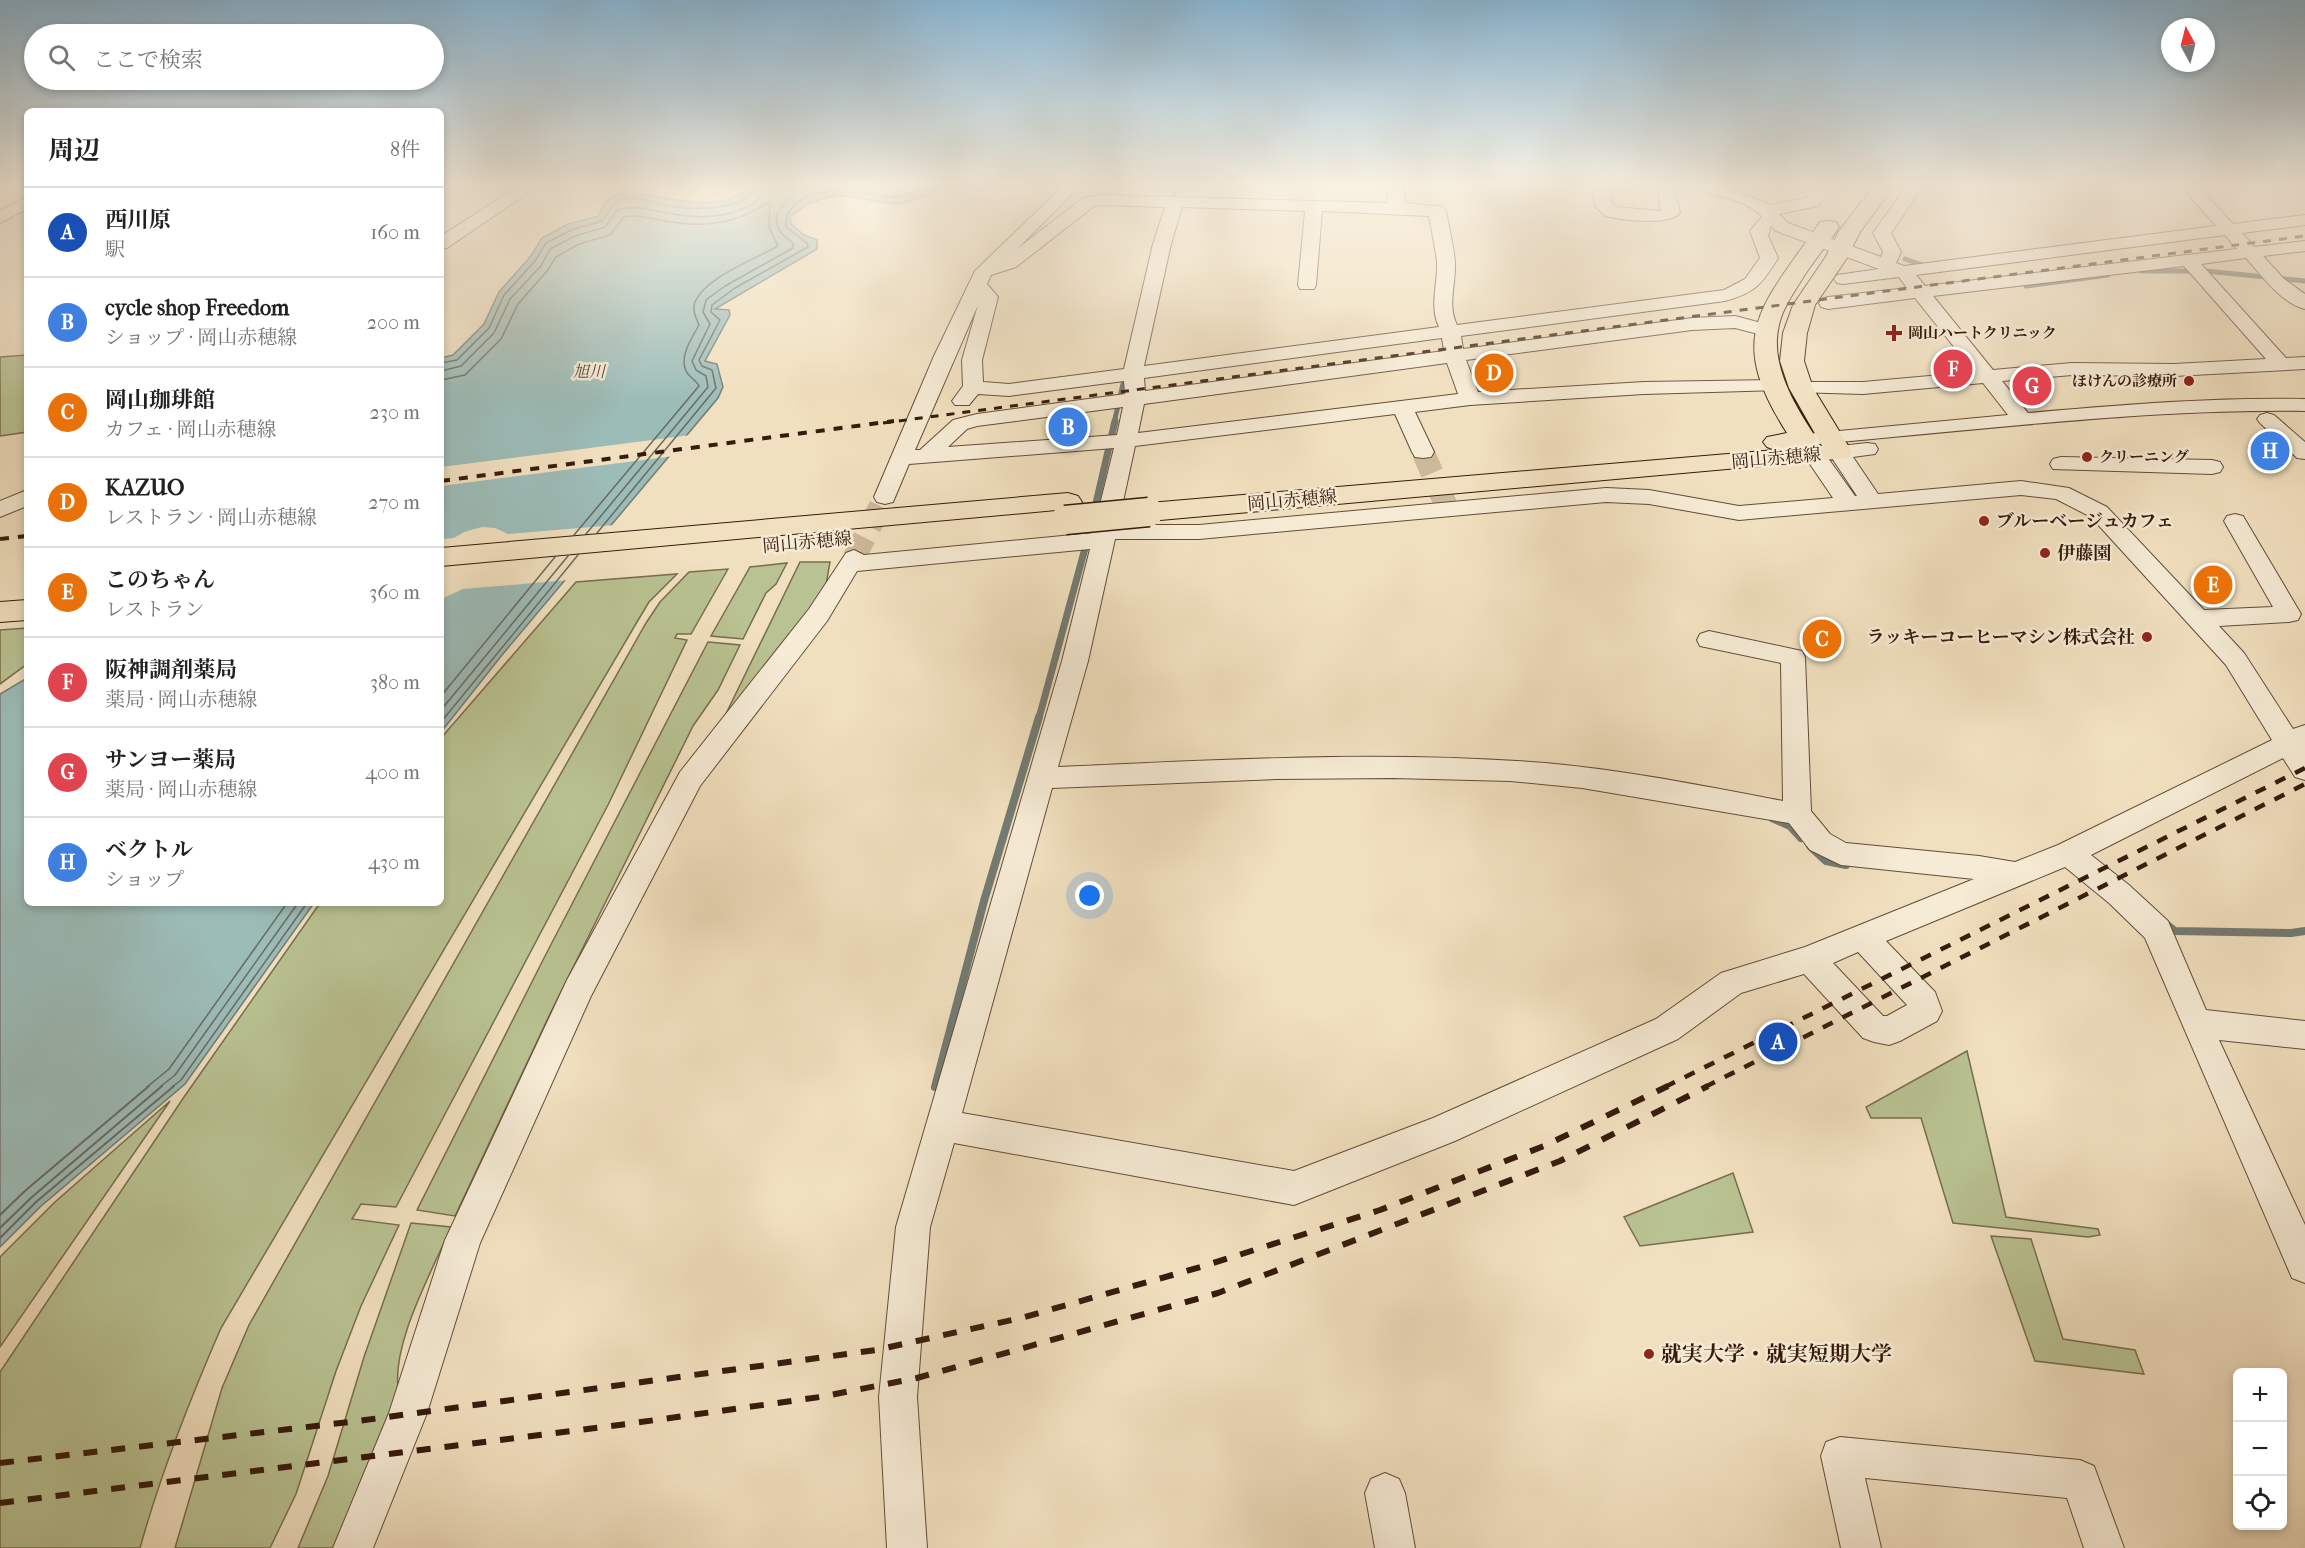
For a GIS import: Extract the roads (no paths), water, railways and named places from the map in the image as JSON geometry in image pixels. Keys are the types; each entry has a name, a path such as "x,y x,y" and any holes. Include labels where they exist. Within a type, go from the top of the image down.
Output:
{"main road":[{"name":"岡山赤穂線","path":"1807,258 1789,282 1766,330 1767,356 1774,386 1790,418 1822,445"},
{"name":"岡山赤穂線","path":"1822,445 1792,361 1795,333 1804,305 1834,258"},
{"name":"岡山赤穂線","path":"444,556 783,535 1086,530 1149,503 1822,445"},
{"name":"岡山赤穂線","path":"444,574 783,535"},
{"path":"0,595 24,592"},
{"path":"0,612 24,610"}],"street":[{"path":"885,497 980,278 1000,258"},
{"path":"980,278 1016,258"},
{"path":"907,1548 898,1397 913,1227 1075,661 1086,530 1114,442 1128,375 1134,365 1159,258"},
{"path":"1307,285 1309,258"},
{"path":"1445,258 1444,318 1451,333 1454,354 1470,399"},
{"path":"973,387 1009,390 1451,333 1740,292 1752,285 1769,258"},
{"path":"1868,258 1904,272 2021,418"},
{"path":"1886,265 1889,258"},
{"path":"1843,279 2010,258"},
{"path":"1828,303 2193,267 2233,258"},
{"path":"2256,258 2305,303"},
{"path":"2193,267 2274,277 2305,277"},
{"path":"2193,267 2281,364"},
{"path":"960,424 963,398 973,387 972,360 989,297 980,278"},
{"path":"927,455 960,424 977,420 1454,354 1692,324 1735,322 1766,330"},
{"path":"1801,388 1863,388 2072,369 2174,370 2305,363"},
{"path":"901,459 927,455 1114,442 1470,399 1644,388 1774,386"},
{"path":"1822,445 2021,418 2182,406 2305,405"},
{"path":"1402,407 1422,452"},
{"path":"1822,445 2179,423 2267,419 2305,420"},
{"path":"2267,419 2305,453"},
{"path":"1822,445 1860,503"},
{"path":"2061,493 2068,471 2056,459 2212,467"},
{"path":"353,1548 408,1413 462,1240 578,990 690,779 818,615 853,561 1086,530 1199,532 1624,494 1739,513 2021,488 2061,493 2099,512 2200,619 2235,659 2297,740 2305,770"},
{"path":"0,510 24,498"},
{"path":"2200,619 2289,614 2235,521"},
{"path":"1709,640 1793,657 1797,814 1820,842 1841,854 1979,868 2019,875"},
{"path":"943,1125 1294,1188 1443,1130 1667,1029 1732,982 1810,959 2019,875 2297,740"},
{"path":"1041,778 1248,769 1400,768 1510,771 1598,779 1797,814"},
{"path":"2068,853 2119,894 2157,930 2196,1023 2305,1263"},
{"path":"1810,959 1874,1028 1889,1032 1926,1011 1924,1002 1864,938"},
{"path":"2196,1023 2305,1035"},
{"path":"1861,1548 1840,1456 2080,1480 2104,1548"},
{"path":"1385,1493 1395,1548"}],"water":[{"name":"旭川","path":"529,258 801,258 715,309 729,310 730,315 705,361 717,364 723,387 718,398 502,655 444,728 444,357 453,355 484,324 499,292"},
{"path":"24,680 24,906 312,906 185,1084 40,1207 0,1247 0,694"}],"waterway":[{"path":"1905,259 1923,265"},
{"path":"2141,271 2206,271 2305,281"},
{"path":"2026,286 2108,275"},
{"path":"1114,423 1126,371"},
{"path":"1094,512 1115,421"},
{"path":"1039,718 1087,541"},
{"path":"935,1087 984,901 1039,717"},
{"path":"1772,818 1790,826 1801,838"},
{"path":"1810,846 1826,861 1846,865"},
{"path":"2165,923 2175,931 2291,933 2305,931"}],"tunnel":[{"path":"1423,452 1448,510"},
{"path":"854,558 885,497"}],"railway":[{"path":"883,423 2136,258"},
{"path":"444,481 894,421"},
{"path":"0,539 24,536"},
{"path":"1665,1087 2305,768"},
{"path":"1705,1087 2305,784"},
{"path":"0,1463 358,1421 876,1350 1021,1318 1204,1266 1380,1210 1544,1146 1668,1086"},
{"path":"0,1503 627,1424 820,1397 917,1378 1218,1293 1560,1161 1708,1086"}],"place":[{"name":"岡山ハートクリニック","path":"1894,333"},
{"name":"阪神調剤薬局","path":"1953,369"},
{"name":"KAZUO","path":"1494,373"},
{"name":"ほけんの診療所","path":"2189,381"},
{"name":"サンヨー薬局","path":"2032,386"},
{"name":"cycle shop Freedom","path":"1068,427"},
{"name":"ベクトル","path":"2270,451"},
{"name":"クリーニング","path":"2087,457"},
{"name":"ブルーベージュカフェ","path":"1984,521"},
{"name":"伊藤園","path":"2045,553"},
{"name":"このちゃん","path":"2213,585"},
{"name":"ラッキーコーヒーマシン株式会社","path":"2147,637"},
{"name":"岡山珈琲館","path":"1822,639"},
{"name":"西川原","path":"1778,1042"},
{"name":"就実大学・就実短期大学","path":"1649,1354"}]}
